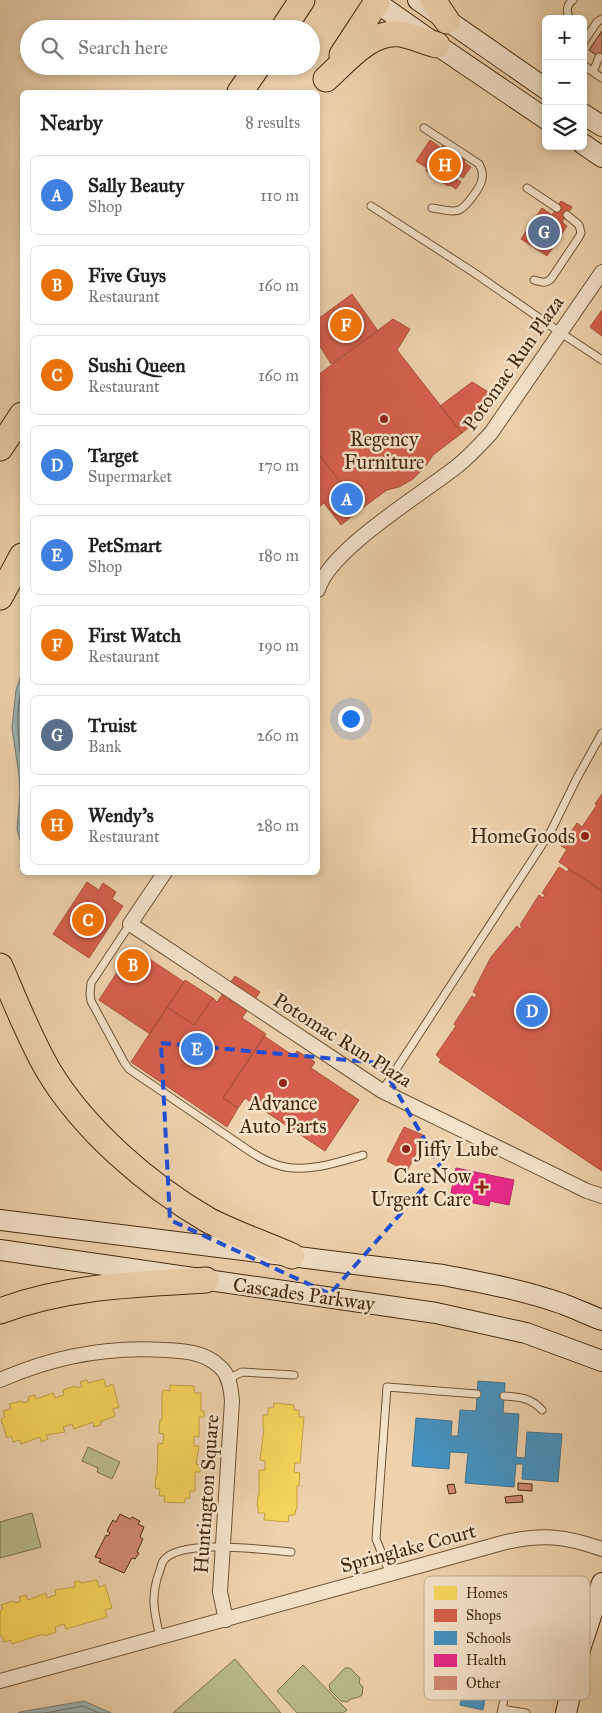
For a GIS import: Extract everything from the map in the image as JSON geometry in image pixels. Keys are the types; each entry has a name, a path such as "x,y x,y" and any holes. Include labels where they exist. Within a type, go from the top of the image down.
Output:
{"highway":[{"path":"289,20 302,0"},
{"path":"433,0 447,21"},
{"path":"322,86 376,1"},
{"path":"322,86 364,45 382,34 399,34 437,45"},
{"path":"241,90 252,75"},
{"path":"0,448 20,418"},
{"path":"0,569 20,539"},
{"path":"0,597 20,560"},
{"path":"0,966 33,1043 48,1070 73,1107 114,1150 148,1179 210,1220 292,1256"},
{"path":"0,1311 20,1303 64,1292 93,1288 206,1280"}],"main road":[{"path":"418,0 542,86"},
{"path":"376,1 542,116"},
{"path":"587,117 602,126"},
{"path":"587,147 602,157"},
{"name":"Cascades Parkway","path":"0,1220 444,1275 504,1287 562,1304 602,1320"},
{"name":"Cascades Parkway","path":"0,1250 453,1316 526,1333 602,1361"},
{"path":"590,1618 602,1583"},
{"path":"566,1713 568,1700"}],"street":[{"name":"Potomac Run Plaza","path":"320,582 327,572 355,542 476,450 491,433 602,272"},
{"path":"130,924 163,875"},
{"name":"Potomac Run Plaza","path":"130,924 382,1091 587,1191 602,1196"},
{"path":"0,1380 43,1364 86,1354 145,1349 188,1352 208,1358 220,1367 228,1379"},
{"name":"Huntington Square","path":"226,1620 220,1592 232,1401 228,1379"},
{"name":"Springlake Court","path":"226,1620 528,1538 568,1538 602,1549"},
{"path":"0,1681 226,1620"}],"lane":[{"path":"569,15 567,8 573,0"},
{"path":"587,32 602,19"},
{"path":"593,72 599,57"},
{"path":"587,68 602,78"},
{"path":"424,128 479,164 483,172 482,181 465,207 458,211 432,208"},
{"path":"527,188 556,208"},
{"path":"371,206 473,272 602,360"},
{"path":"534,280 547,282 551,279 579,237 581,232 579,225 567,215"},
{"path":"382,1091 551,830 602,733"},
{"path":"130,924 91,983 90,988 91,1001 129,1069 260,1158 276,1164 286,1167 309,1167 363,1155"},
{"path":"228,1379 242,1372 294,1375"},
{"path":"390,1574 376,1539 387,1387 478,1394"},
{"path":"504,1396 527,1398 542,1410"},
{"path":"160,1638 154,1612 154,1585 164,1560 180,1550 198,1546 291,1552"},
{"path":"501,1711 526,1713"}],"highlighted area":[{"path":"161,1043 380,1063 441,1168 330,1294 170,1220"}],"green space":[{"path":"88,1447 120,1462 112,1479 97,1472 98,1468 82,1461"},
{"path":"32,1513 41,1547 0,1558 0,1522"},
{"path":"235,1659 281,1713 173,1713"},
{"path":"303,1665 347,1710 343,1713 297,1713 277,1691"},
{"path":"345,1668 350,1668 360,1678 359,1683 363,1687 362,1695 347,1702 341,1701 330,1690 329,1685"}],"water":[{"path":"20,678 20,794 12,728 16,690"},
{"path":"20,794 20,840 17,829"},
{"path":"84,1701 111,1713 18,1713 20,1712"}],"building: Homes":[{"path":"104,1379 106,1387 113,1384 119,1407 113,1409 115,1416 100,1422 101,1425 94,1427 93,1422 74,1429 72,1424 63,1427 65,1432 46,1435 48,1439 41,1442 40,1437 21,1444 20,1440 13,1442 11,1436 7,1438 1,1419 5,1417 3,1411 11,1409 9,1404 29,1401 28,1397 35,1395 36,1399 53,1393 55,1398 64,1395 63,1390 82,1386 80,1382 87,1380 88,1383"},
{"path":"170,1385 194,1386 194,1393 201,1393 201,1411 204,1411 204,1417 199,1417 199,1437 194,1436 194,1446 199,1446 196,1464 200,1465 200,1472 195,1472 195,1491 190,1491 190,1498 185,1498 185,1503 164,1502 165,1496 159,1496 160,1489 155,1488 158,1443 163,1444 164,1434 159,1433 160,1420 162,1420 163,1390 170,1391"},
{"path":"274,1403 294,1405 294,1410 299,1410 299,1417 304,1417 300,1463 295,1463 294,1472 300,1473 299,1486 297,1486 297,1509 295,1515 289,1515 288,1522 264,1520 265,1513 258,1513 257,1506 259,1470 265,1470 265,1461 260,1460 264,1428 263,1415 268,1415 268,1408 273,1408"},
{"path":"97,1580 99,1587 105,1585 112,1608 105,1610 107,1617 66,1629 64,1624 55,1627 56,1632 12,1644 11,1640 4,1642 2,1636 0,1636 0,1610 3,1609 1,1605 21,1601 19,1597 26,1595 28,1600 46,1593 47,1598 56,1595 55,1590 75,1587 74,1582 80,1581 81,1583"}],"building: Shops":[{"path":"430,140 441,148 443,145 465,160 464,162 471,167 463,178 457,174 454,178 461,182 456,189 450,185 448,186 426,171 427,168 416,161"},
{"path":"561,201 572,207 562,222 567,226 547,256 521,239 542,208 552,215"},
{"path":"352,294 378,331 331,364 320,346 320,318"},
{"path":"602,310 602,336 590,327"},
{"name":"Regency Furniture","path":"393,319 410,329 397,350 462,433 433,455 425,467 413,479 399,487 387,490 361,509 320,456 320,374"},
{"path":"472,382 495,396 480,418 462,433 440,406"},
{"path":"320,456 361,509 341,525 324,503 320,506"},
{"name":"HomeGoods","path":"602,794 602,891 559,862 567,849 561,846 577,823 582,827"},
{"path":"559,867 567,872 569,869 602,891 602,1171 439,1062 441,1059 436,1055 456,1026 454,1024 472,996 475,998 477,994 473,992 491,957 517,926 520,929 522,926 520,925 539,895 543,898 545,895 542,893"},
{"path":"87,882 99,890 103,883 116,892 112,899 123,906 89,958 53,934"},
{"path":"133,948 184,982 150,1034 99,1000"},
{"path":"235,976 260,992 242,1018 266,1034 223,1098 238,1108 227,1127 131,1062 167,1007 194,1025 213,998 217,1002"},
{"path":"185,980 213,998 194,1025 167,1007"},
{"name":"Advance Auto Parts","path":"264,1036 294,1056 297,1051 315,1062 311,1068 359,1100 325,1151 245,1098 238,1108 223,1098"},
{"name":"Jiffy Lube","path":"404,1127 425,1136 407,1171 387,1161"}],"building: Schools":[{"path":"478,1381 505,1383 503,1413 519,1414 516,1457 525,1458 527,1432 562,1434 558,1482 522,1479 523,1464 516,1464 514,1487 465,1483 468,1453 450,1452 449,1469 412,1466 416,1418 452,1421 451,1436 458,1436 460,1410 476,1411"},
{"path":"461,1700 485,1700 483,1710 460,1705"}],"building: Health":[{"name":"CareNow Urgent Care","path":"456,1168 514,1180 509,1205 490,1201 489,1206 468,1202 469,1197 451,1193"}],"building: Other":[{"path":"602,31 602,59 589,50"},
{"path":"518,1483 532,1484 532,1491 518,1490"},
{"path":"454,1484 456,1493 449,1494 447,1485"},
{"path":"522,1495 523,1502 506,1503 505,1497"},
{"path":"120,1514 140,1521 138,1524 144,1527 140,1537 143,1539 137,1552 139,1553 135,1559 132,1558 124,1573 99,1562 101,1559 95,1557 106,1535 108,1536 110,1533 107,1531 113,1520 116,1522"}],"place":[{"name":"Wendy's","path":"445,165"},
{"name":"Truist","path":"544,232"},
{"name":"First Watch","path":"346,325"},
{"name":"Regency Furniture","path":"384,419"},
{"name":"Sally Beauty","path":"347,499"},
{"name":"HomeGoods","path":"585,836"},
{"name":"Sushi Queen","path":"88,920"},
{"name":"Five Guys","path":"133,965"},
{"name":"Target","path":"532,1011"},
{"name":"PetSmart","path":"197,1049"},
{"name":"Advance Auto Parts","path":"283,1083"},
{"name":"Jiffy Lube","path":"406,1149"},
{"name":"CareNow Urgent Care","path":"482,1187"}]}
